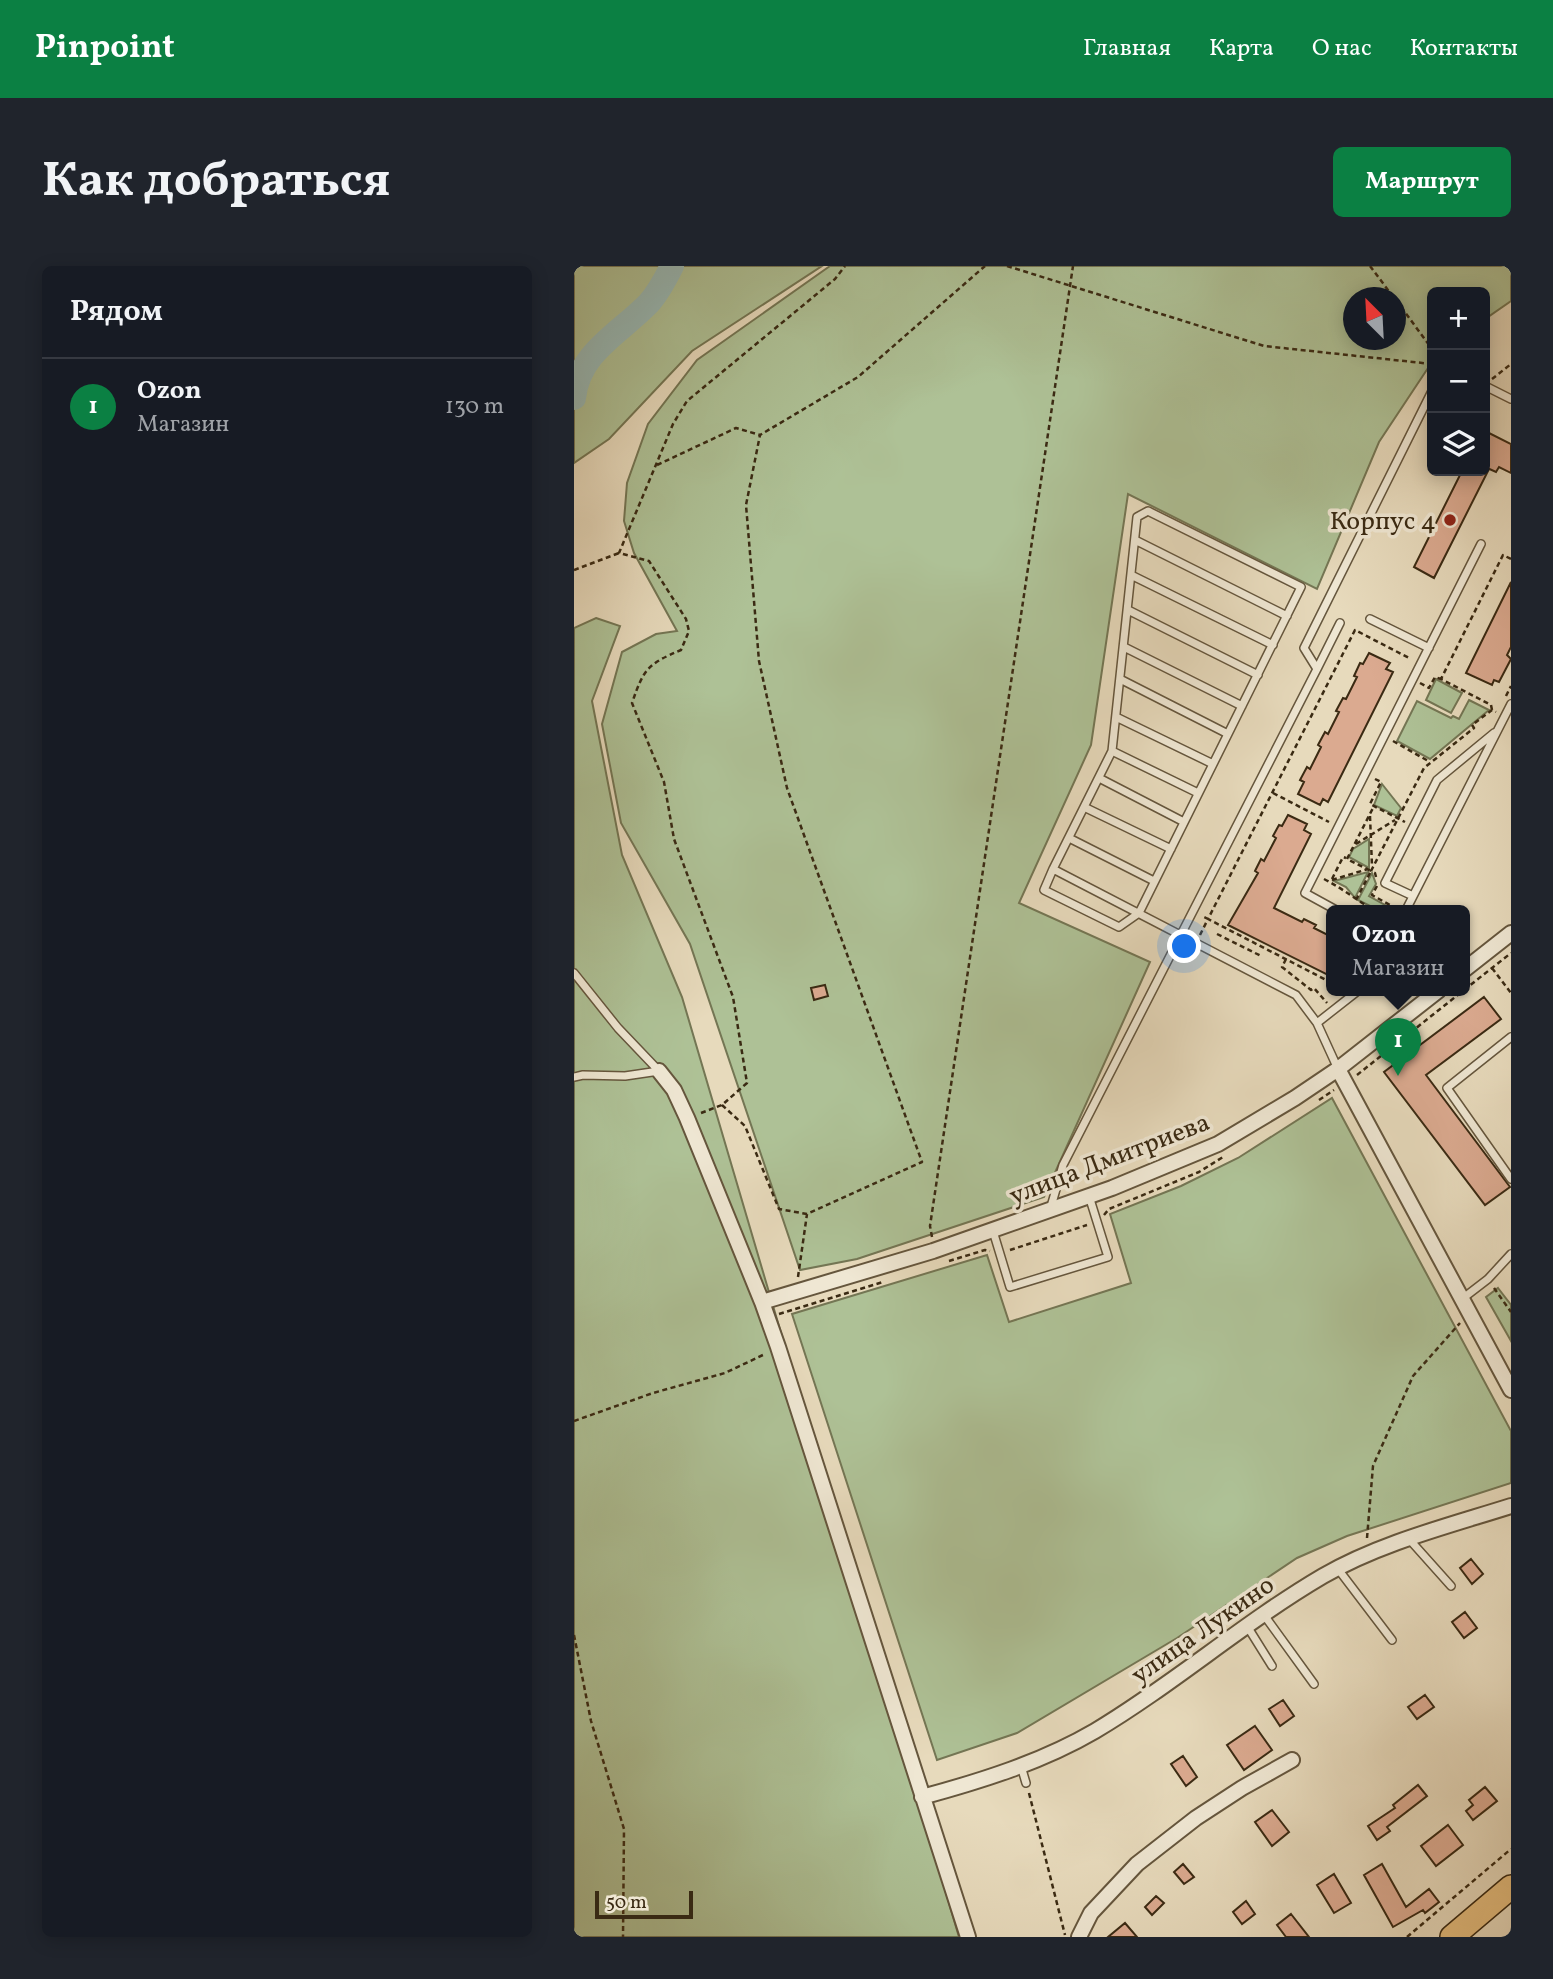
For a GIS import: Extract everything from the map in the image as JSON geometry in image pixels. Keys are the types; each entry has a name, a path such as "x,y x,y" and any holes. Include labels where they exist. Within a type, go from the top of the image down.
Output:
{"main road":[{"path":"1452,1937 1511,1887"}],"street":[{"path":"1470,966 1511,933"},
{"name":"улица Дмитриева","path":"762,1303 933,1251 1050,1210 1218,1144 1338,1069 1431,996"},
{"path":"1338,1069 1511,1390"},
{"path":"659,1071 674,1090 687,1118 778,1347 968,1937"},
{"name":"улица Лукино","path":"922,1797 1021,1766 1092,1732 1144,1700 1263,1614 1338,1569 1409,1539 1511,1506"},
{"path":"1079,1937 1091,1913 1137,1864 1196,1818 1292,1760"}],"lane":[{"path":"1490,388 1511,399"},
{"path":"1317,669 1304,648 1427,401"},
{"path":"1148,511 1301,587 1139,913 1119,927 1044,890 1112,751 1135,540 1137,517 1148,511"},
{"path":"1135,540 1287,616"},
{"path":"1327,905 1304,893 1481,544"},
{"path":"1131,575 1273,645"},
{"path":"1128,610 1258,675"},
{"path":"1370,619 1429,648"},
{"path":"1050,1210 1063,1165 1340,623"},
{"path":"1124,647 1242,706"},
{"path":"1120,679 1228,733"},
{"path":"1408,905 1511,704"},
{"path":"1116,717 1213,765"},
{"path":"1413,896 1385,883 1437,780 1497,731"},
{"path":"1112,751 1198,793"},
{"path":"1099,778 1184,822"},
{"path":"1084,807 1171,849"},
{"path":"1069,838 1154,881"},
{"path":"1054,869 1296,995 1317,1023 1338,1069"},
{"path":"574,973 618,1028 659,1071"},
{"path":"1317,1023 1351,996"},
{"path":"1511,1037 1447,1087 1511,1179"},
{"path":"574,1077 625,1076 659,1071"},
{"path":"993,1230 1010,1287 1108,1257 1089,1195"},
{"path":"1462,1298 1488,1279 1511,1254"},
{"path":"1409,1539 1451,1586"},
{"path":"1338,1569 1392,1640"},
{"path":"1263,1614 1314,1684"},
{"path":"1247,1625 1272,1666"},
{"path":"1021,1766 1027,1783"}],"path":[{"path":"619,553 673,424 687,401 835,279 845,266"},
{"path":"657,465 736,428 760,435 858,377 985,266"},
{"path":"1007,266 1264,346 1427,364"},
{"path":"933,1251 930,1226 1073,266"},
{"path":"1370,266 1386,287"},
{"path":"1406,313 1427,342"},
{"path":"1490,381 1511,364"},
{"path":"722,1105 745,1126 779,1209 807,1214 922,1162 787,788 759,661 746,505 760,435"},
{"path":"574,570 619,553 649,561 686,619 689,631 681,650 655,661 641,677 632,703 664,782 674,839 733,997 747,1083 722,1105 687,1118"},
{"path":"1441,679 1503,555 1511,559"},
{"path":"1196,943 1355,631 1415,661"},
{"path":"1421,683 1429,688 1435,677 1441,679 1490,705 1492,710"},
{"path":"1384,737 1431,763"},
{"path":"1354,845 1398,818 1370,804 1381,782 1373,778"},
{"path":"1273,793 1332,824"},
{"path":"1347,859 1374,806"},
{"path":"1356,900 1371,871 1370,813"},
{"path":"1331,881 1343,857 1370,869"},
{"path":"1331,881 1370,869"},
{"path":"1314,874 1331,881 1365,905"},
{"path":"1193,912 1326,980"},
{"path":"1224,928 1218,935 1261,956"},
{"path":"1238,945 1242,936"},
{"path":"1470,985 1511,953"},
{"path":"1286,959 1282,967 1311,990 1314,988 1329,1005"},
{"path":"1298,978 1303,968"},
{"path":"1492,968 1511,993"},
{"path":"1346,1084 1456,996"},
{"path":"796,1291 807,1214"},
{"path":"1488,1279 1511,1312"},
{"path":"1367,1542 1373,1466 1413,1377 1460,1323"},
{"path":"574,1421 653,1393 725,1373 778,1347"},
{"path":"574,1635 591,1721 624,1829 623,1937"},
{"path":"1027,1783 1066,1937"},
{"path":"1407,1937 1511,1849"}],"green space":[{"path":"574,266 822,266 692,351 609,439 574,463"},
{"path":"830,266 1511,266 1511,301 1490,316 1490,287 1427,287 1427,370 1379,442 1317,589 1128,494 1091,745 1019,903 1150,962 1044,1197 857,1259 800,1270 690,944 621,823 602,724 622,652 656,634 677,631 634,553 624,521 627,483 648,424 697,360"},
{"path":"596,618 620,626 592,701 622,855 682,997 959,1937 574,1937 574,628"},
{"path":"1436,679 1462,693 1451,713 1426,700"},
{"path":"1469,700 1489,710 1430,759 1397,741 1417,701 1451,718 1453,716 1459,719"},
{"path":"1382,784 1401,808 1397,816 1374,805"},
{"path":"1369,839 1369,868 1349,857 1353,849"},
{"path":"1368,872 1355,898 1346,887 1334,881"},
{"path":"1372,873 1376,884 1369,896 1385,905 1368,905 1358,900"},
{"path":"1332,1098 1511,1431 1511,1483 1347,1536 1297,1558 1177,1638 1017,1733 937,1760 792,1314 987,1255 1009,1322 1131,1283 1110,1214 1181,1186 1238,1158"},
{"path":"1498,1288 1511,1305 1511,1341 1486,1297"}],"building":[{"path":"1490,434 1511,444 1511,473 1499,467 1496,472 1490,469"},
{"name":"Корпус 4","path":"1460,476 1485,476 1434,578 1414,567"},
{"path":"1511,582 1511,647 1507,655 1511,659 1499,682 1494,680 1492,685 1466,673"},
{"path":"1369,653 1390,663 1386,669 1393,672 1328,802 1323,799 1320,805 1298,794 1304,782 1300,780 1307,767 1310,769 1321,747 1318,745 1325,732 1328,734 1339,712 1336,711 1343,698 1346,699 1357,677 1354,676 1360,663 1363,664"},
{"path":"1288,815 1307,824 1304,830 1311,834 1274,908 1302,922 1304,919 1316,925 1314,928 1326,934 1326,974 1228,925 1258,873 1255,871 1261,859 1264,861 1276,838 1273,836 1279,825 1282,826"},
{"path":"825,985 828,996 814,1000 811,988"},
{"path":"1484,997 1501,1019 1426,1075 1510,1187 1485,1205 1384,1072"},
{"path":"1471,1559 1483,1574 1472,1584 1460,1568"},
{"path":"1465,1612 1477,1628 1464,1638 1452,1622"},
{"path":"1425,1695 1434,1707 1417,1719 1408,1707"},
{"path":"1283,1700 1294,1716 1280,1726 1269,1709"},
{"path":"1255,1726 1272,1750 1244,1770 1227,1745"},
{"path":"1183,1756 1197,1777 1186,1786 1171,1764"},
{"path":"1418,1785 1427,1796 1387,1827 1390,1831 1377,1840 1368,1826 1395,1808 1393,1805"},
{"path":"1485,1787 1497,1801 1473,1820 1466,1811 1473,1805 1469,1800"},
{"path":"1272,1810 1289,1832 1272,1846 1255,1822"},
{"path":"1448,1825 1463,1845 1436,1866 1421,1846"},
{"path":"1183,1864 1194,1877 1184,1884 1174,1872"},
{"path":"1382,1864 1406,1907 1429,1889 1439,1902 1425,1913 1423,1910 1393,1927 1364,1875"},
{"path":"1334,1874 1351,1903 1334,1913 1317,1885"},
{"path":"1156,1896 1164,1903 1152,1915 1145,1907"},
{"path":"1246,1901 1255,1914 1242,1924 1233,1912"},
{"path":"1291,1914 1309,1937 1286,1937 1277,1925"},
{"path":"1125,1923 1137,1937 1108,1937"}],"waterway":[{"path":"574,398 577,382 592,356 649,303 672,266"}],"place":[{"name":"Корпус 4","path":"1450,520"},
{"name":"Ozon","path":"1398,1076"}]}
